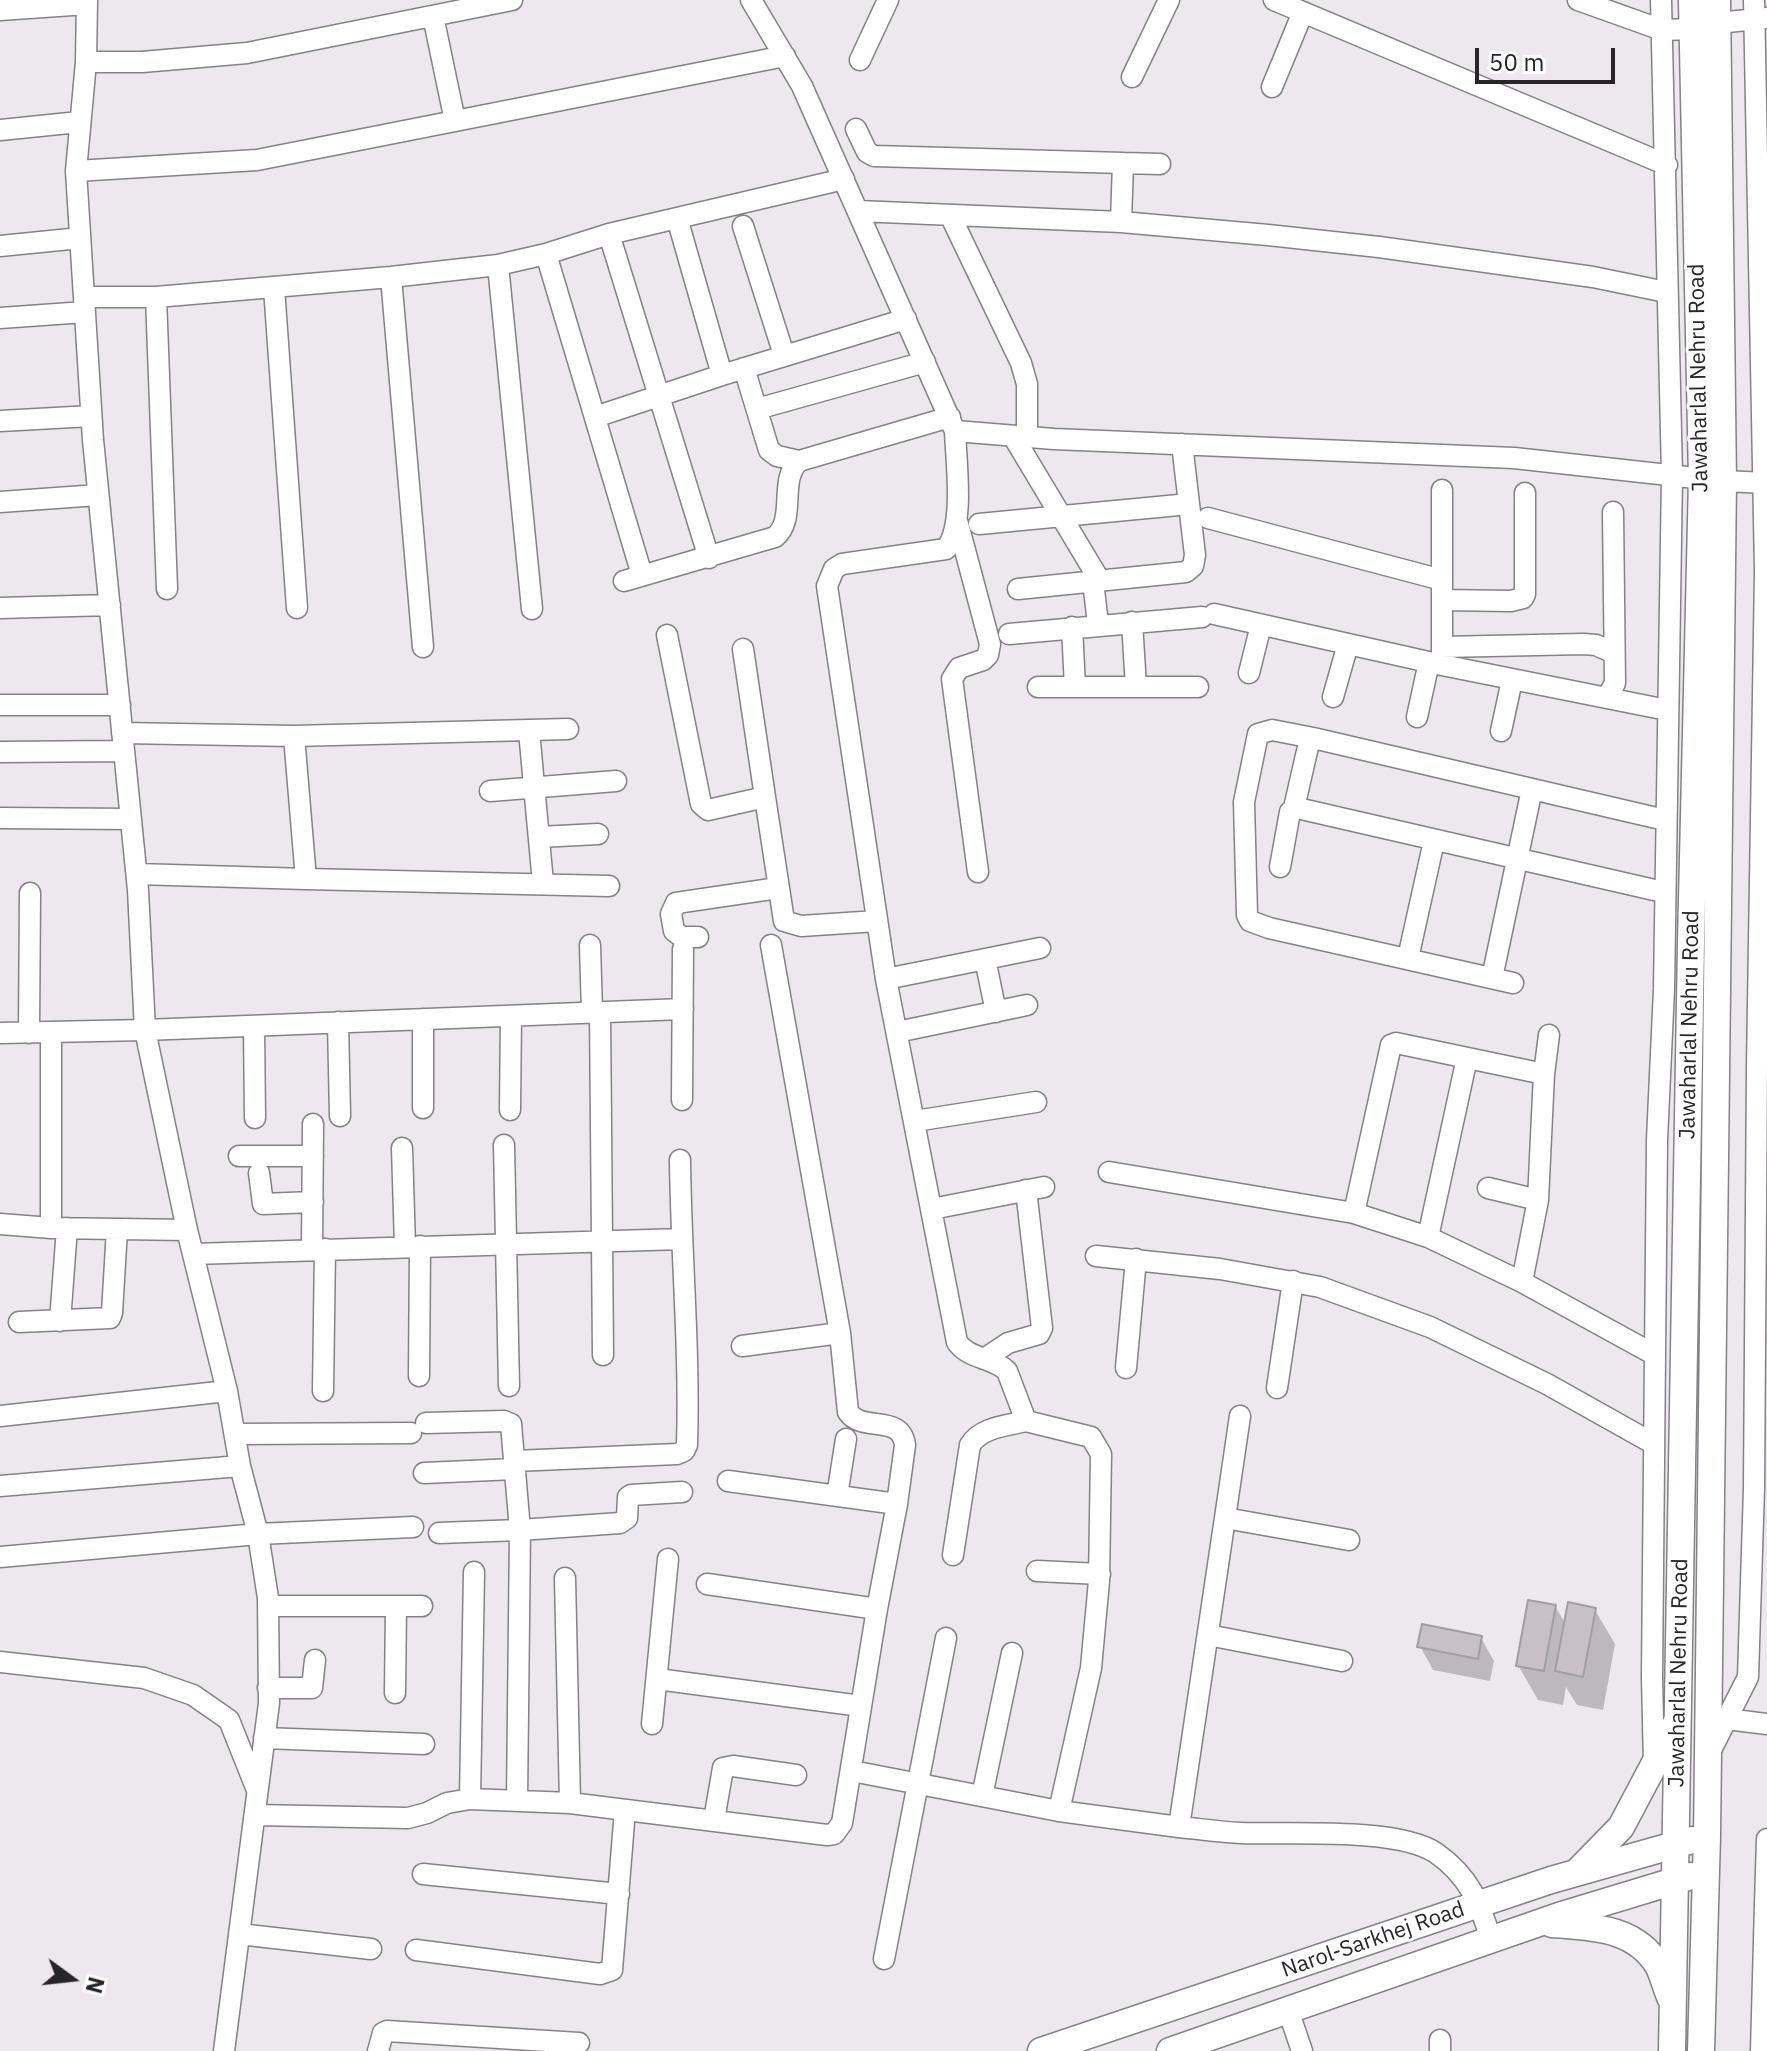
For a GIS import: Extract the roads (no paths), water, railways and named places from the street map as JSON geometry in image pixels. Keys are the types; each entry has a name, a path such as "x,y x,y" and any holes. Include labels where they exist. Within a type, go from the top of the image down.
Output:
{"main road":[{"name":"Jawaharlal Nehru Road","path":"1692,0 1709,17 1712,480 1708,1756 1701,2051"},
{"name":"Jawaharlal Nehru Road","path":"1672,2051 1677,1880 1677,1721 1712,480"},
{"path":"1575,1873 1621,1827 1677,1721"},
{"name":"Narol-Sarkhej Road","path":"1041,2051 1575,1873 1707,1836"},
{"name":"Narol-Sarkhej Road","path":"1170,2051 1538,1923 1706,1872"},
{"path":"1538,1923 1604,1928 1637,1942 1658,1966 1674,2007"}],"street":[{"path":"86,62 142,62 247,53 512,0"},
{"path":"751,0 802,86 953,424 957,520 990,644 988,655 983,660 959,668 952,679 978,872"},
{"path":"860,60 888,0"},
{"path":"1132,77 1169,0"},
{"path":"1274,0 1667,165"},
{"path":"1578,0 1662,30 1709,17 1759,12 1766,612 1757,1066 1754,1488 1748,1677 1708,1756"},
{"path":"1654,1765 1657,1140 1664,989 1663,892 1672,475 1661,0"},
{"path":"0,10 87,2 86,62 76,171 91,416 137,874 145,1030 187,1230 258,1534 268,1606 268,1688 264,1738 224,2051"},
{"path":"1272,87 1303,12"},
{"path":"433,16 455,121"},
{"path":"76,171 257,160 785,56"},
{"path":"0,130 79,122"},
{"path":"856,129 867,152 874,156 1160,164"},
{"path":"1121,222 1123,163"},
{"path":"0,318 84,304 498,265 609,234 844,179"},
{"path":"858,211 1121,222 1379,247 1593,277 1666,292"},
{"path":"950,215 1021,363 1027,384 1020,436 1096,581 1098,624"},
{"path":"677,218 722,375"},
{"path":"743,226 784,355"},
{"path":"609,234 709,558"},
{"path":"0,246 80,238"},
{"path":"546,254 595,417 633,578 709,558 781,533 790,474 799,461"},
{"path":"498,265 532,609"},
{"path":"391,277 423,647"},
{"path":"274,288 297,608"},
{"path":"156,297 167,589"},
{"path":"595,417 906,319"},
{"path":"757,409 925,362"},
{"path":"744,368 769,450 777,456 799,461 953,424 1020,436 1514,458 1765,483"},
{"path":"0,421 91,416"},
{"path":"1018,589 1186,572 1193,566 1195,555 1182,444"},
{"path":"1417,717 1438,658 1442,490"},
{"path":"1208,518 1442,590 1511,601 1523,598 1525,594 1525,493"},
{"path":"0,502 98,495"},
{"path":"979,524 1189,504"},
{"path":"1607,698 1615,683 1613,512"},
{"path":"957,520 953,541 946,549 842,564 834,569 827,586 886,979 957,1342 962,1351 1002,1366 1007,1371 1026,1421"},
{"path":"0,608 110,605"},
{"path":"1009,634 1208,615 1348,644 1438,658 1512,680 1667,710"},
{"path":"1132,622 1136,687"},
{"path":"1249,673 1261,625"},
{"path":"1072,627 1075,687"},
{"path":"667,635 701,804 708,810 765,797"},
{"path":"1333,697 1348,644"},
{"path":"1438,658 1584,644 1596,645 1614,653"},
{"path":"743,649 784,921 791,925 877,921"},
{"path":"1501,731 1512,680"},
{"path":"1038,687 1198,687"},
{"path":"0,705 120,705"},
{"path":"0,752 123,742 568,729"},
{"path":"1532,789 1518,859 1503,980 1269,928 1250,921 1247,915 1244,802 1255,740 1258,734 1272,730 1310,738 1532,789 1665,820"},
{"path":"529,731 543,883"},
{"path":"294,736 306,879"},
{"path":"1280,867 1290,812 1294,808 1310,738"},
{"path":"490,791 616,781"},
{"path":"1294,808 1663,892"},
{"path":"0,818 131,819"},
{"path":"539,837 598,834"},
{"path":"1408,958 1434,841"},
{"path":"137,874 609,886"},
{"path":"682,1100 683,1009 691,943 674,931 671,914 676,903 778,888"},
{"path":"29,1033 30,893"},
{"path":"590,945 596,1012 603,1355"},
{"path":"255,1815 408,1818 447,1803 470,1799 570,1803 834,1834 842,1823 897,1504 904,1437 894,1427 850,1417 840,1333 771,945"},
{"path":"886,979 1040,948"},
{"path":"985,959 996,1012"},
{"path":"897,1032 1027,1005"},
{"path":"0,1033 683,1009"},
{"path":"510,1110 511,1016"},
{"path":"423,1019 423,1108"},
{"path":"338,1022 340,1116"},
{"path":"254,1026 255,1118"},
{"path":"51,1033 60,1321"},
{"path":"1522,1282 1538,1200 1549,1035"},
{"path":"1354,1213 1391,1045 1396,1043 1544,1074"},
{"path":"1757,1066 1767,1047"},
{"path":"1428,1237 1467,1058"},
{"path":"915,1121 1036,1102"},
{"path":"313,1124 313,1202 318,1249 323,1391"},
{"path":"504,1145 509,1386"},
{"path":"402,1148 413,1246 419,1376"},
{"path":"239,1156 313,1156"},
{"path":"424,1473 684,1451 687,1445 688,1390 680,1160"},
{"path":"1109,1172 1354,1213 1428,1237 1522,1282 1655,1355"},
{"path":"259,1173 263,1204 313,1202"},
{"path":"932,1209 1035,1188 1042,1328 1039,1334 1008,1343 984,1359"},
{"path":"1488,1188 1538,1200"},
{"path":"0,1224 187,1230"},
{"path":"19,1322 107,1320 112,1316 117,1229"},
{"path":"193,1254 681,1239"},
{"path":"1096,1256 1220,1269 1320,1287 1430,1327 1547,1384 1654,1444"},
{"path":"1126,1368 1136,1259"},
{"path":"1277,1388 1293,1281"},
{"path":"742,1346 840,1333"},
{"path":"0,1416 227,1391"},
{"path":"1179,1827 1240,1416"},
{"path":"953,1555 970,1445 976,1436 1026,1421 1084,1434 1097,1444 1101,1454 1100,1574 1091,1668 1059,1811"},
{"path":"235,1434 511,1424 520,1530 517,1801"},
{"path":"837,1496 846,1439"},
{"path":"0,1486 240,1466"},
{"path":"728,1481 897,1504"},
{"path":"439,1533 620,1523 627,1518 628,1497 631,1495 682,1492"},
{"path":"1225,1518 1349,1540"},
{"path":"0,1557 258,1534 413,1527"},
{"path":"652,1724 668,1559"},
{"path":"1037,1571 1100,1574"},
{"path":"470,1799 474,1572"},
{"path":"565,1578 570,1803"},
{"path":"707,1584 877,1609"},
{"path":"268,1606 422,1606"},
{"path":"395,1693 396,1606"},
{"path":"1208,1635 1342,1661"},
{"path":"884,1959 946,1638"},
{"path":"982,1796 1012,1653"},
{"path":"268,1688 312,1688 315,1660"},
{"path":"0,1662 144,1678 193,1695 229,1720 258,1792"},
{"path":"657,1679 861,1706"},
{"path":"1727,1719 1767,1724"},
{"path":"264,1738 424,1744"},
{"path":"714,1820 723,1768 733,1766 796,1775"},
{"path":"852,1771 1059,1811 1179,1827 1237,1833 1383,1837 1417,1843 1436,1854 1467,1882 1480,1904 1491,1940"},
{"path":"416,1950 607,1974 614,1963 625,1810"},
{"path":"1761,2051 1767,1839"},
{"path":"423,1874 619,1894"},
{"path":"239,1934 371,1949"},
{"path":"1288,2010 1302,2051"},
{"path":"378,2051 383,2033 387,2031 579,2043"}]}
